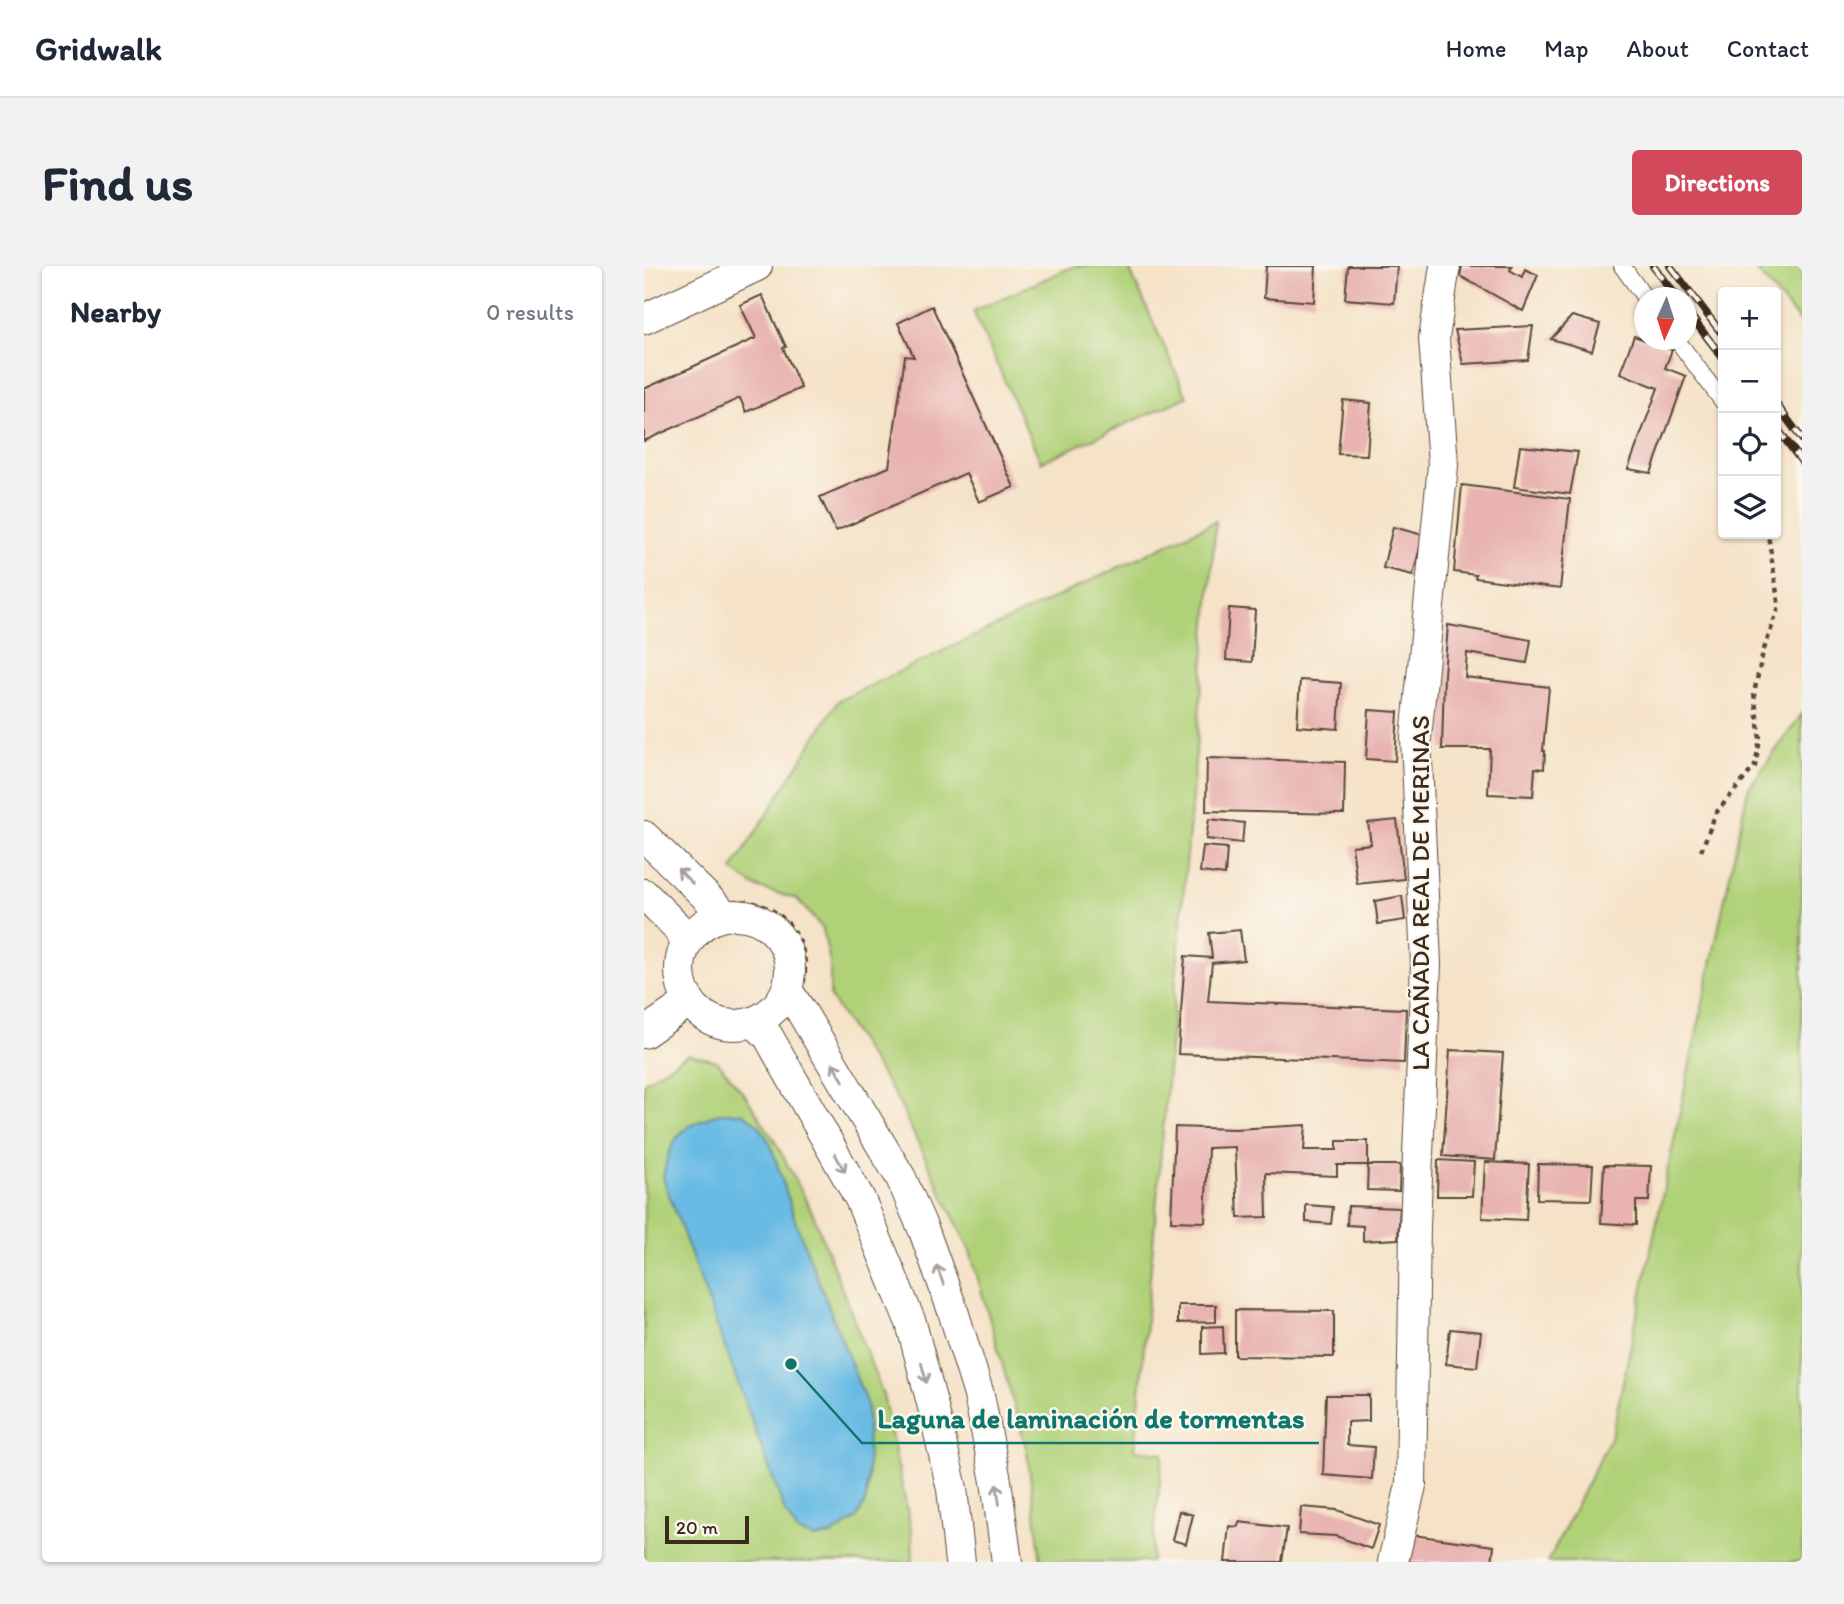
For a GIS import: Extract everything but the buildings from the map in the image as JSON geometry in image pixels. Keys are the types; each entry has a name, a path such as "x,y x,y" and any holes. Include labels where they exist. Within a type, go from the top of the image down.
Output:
{"street":[{"path":"644,319 757,266"},
{"name":"LA CAÑADA REAL DE MERINAS","path":"1393,1562 1411,1485 1415,1226 1426,964 1416,738 1443,465 1434,338 1445,266"},
{"path":"644,836 730,908 759,920 772,929 783,943 801,1011 901,1178 924,1231 953,1311 978,1395 996,1481 1007,1562"},
{"path":"644,894 677,927 687,943"},
{"path":"694,1012 684,990 681,958 687,943 698,930 730,908"},
{"path":"747,1028 768,1015 795,987"},
{"path":"644,1033 699,1012 718,1022 738,1025 768,1036 860,1199 911,1323 952,1489 960,1562"}],"lane":[{"path":"1622,266 1637,287"},
{"path":"1684,350 1718,395"}],"path":[{"path":"1701,851 1716,813 1755,766 1760,739 1754,693 1763,652 1779,607 1769,539"},
{"path":"730,908 756,903 775,911 790,925 801,943 806,963 795,987"},
{"path":"694,1012 718,1032 747,1028"}],"green space":[{"path":"1074,266 1128,266 1187,397 1041,462 973,311"},
{"path":"1753,266 1802,266 1802,324 1781,299 1781,287 1771,287"},
{"path":"1216,521 1135,1450 1163,1453 1151,1562 1041,1562 1027,1451 970,1251 896,1097 830,997 830,963 823,929 797,899 756,887 732,870 838,701"},
{"path":"1802,714 1802,1562 1548,1562 1612,1434 1748,789"},
{"path":"688,1054 717,1061 745,1095 775,1141 813,1214 883,1395 912,1534 913,1562 644,1562 644,1082"}],"water":[{"path":"720,1113 742,1113 759,1125 771,1145 795,1220 867,1405 866,1500 857,1518 832,1535 815,1538 798,1532 786,1514 663,1178 670,1152 680,1135 695,1123"}],"railway":[{"path":"1653,266 1669,287"},
{"path":"1670,266 1718,328"},
{"path":"1697,324 1718,352"},
{"path":"1781,411 1802,439"},
{"path":"1781,434 1802,462"}],"place":[{"name":"Laguna de laminación de tormentas","path":"791,1364"}]}
